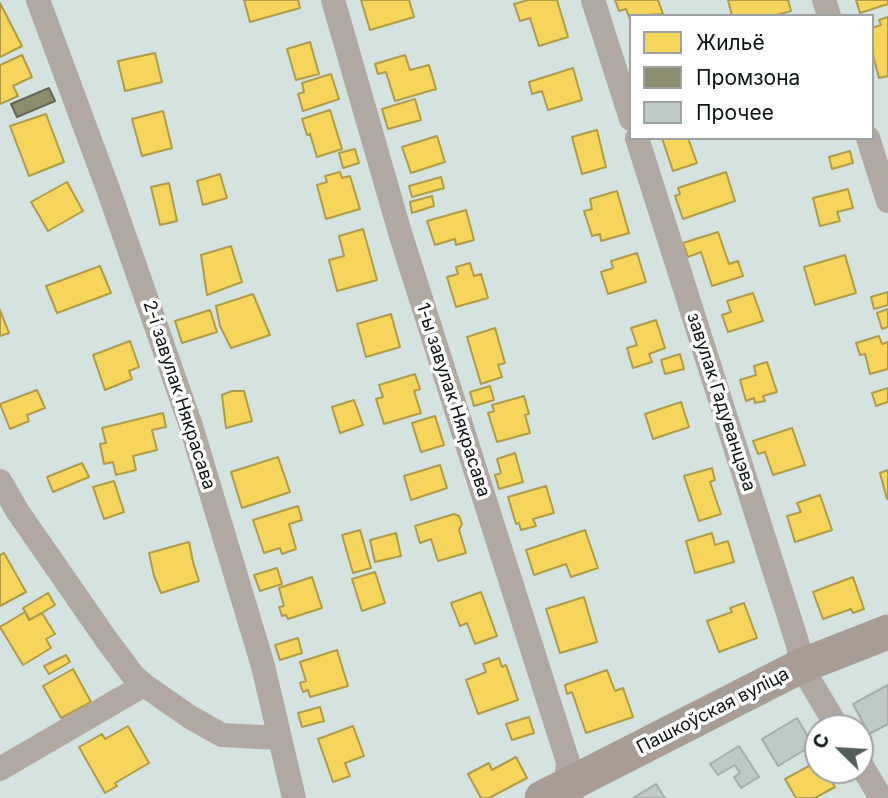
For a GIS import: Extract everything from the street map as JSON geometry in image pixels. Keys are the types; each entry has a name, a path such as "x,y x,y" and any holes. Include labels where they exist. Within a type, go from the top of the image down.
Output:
{"main road":[{"name":"Пашкоўская вуліца","path":"561,793 801,667 888,632"}],"street":[{"name":"2-і завулак Някрасава","path":"38,0 191,426 263,666 294,798"},
{"name":"1-ы завулак Някрасава","path":"333,0 401,236 568,762 561,793"},
{"path":"593,0 629,113"},
{"name":"завулак Гадуванцэва","path":"638,140 798,645 801,667 830,714"},
{"path":"869,140 888,201"},
{"path":"0,481 18,512 132,674 190,717 222,735 279,738"},
{"path":"0,769 144,685"}],"building: Жильё":[{"path":"244,0 298,0 300,8 250,22"},
{"path":"361,0 409,0 414,17 370,30"},
{"path":"528,0 557,0 568,37 539,46 530,18 520,21 514,4"},
{"path":"615,0 658,0 663,14 629,14 629,17 626,9 619,11"},
{"path":"728,0 788,0 791,11 780,14 732,14"},
{"path":"856,0 888,0 888,4 860,13"},
{"path":"0,3 22,46 0,57"},
{"path":"888,17 888,76 879,78 874,59 874,27 881,25 879,20"},
{"path":"310,42 319,74 296,80 287,49"},
{"path":"155,53 162,82 125,91 118,61"},
{"path":"22,55 32,77 13,86 18,96 0,104 0,65"},
{"path":"405,55 410,70 429,65 436,89 395,101 386,72 378,74 375,64"},
{"path":"573,68 582,100 548,110 542,91 532,94 529,82"},
{"path":"331,74 339,99 303,111 298,94 304,92 302,83"},
{"path":"415,99 421,120 388,129 382,109"},
{"path":"330,110 342,149 317,157 302,119"},
{"path":"163,111 172,148 142,156 132,119"},
{"path":"46,114 64,162 29,176 10,126"},
{"path":"597,130 606,167 582,174 572,137"},
{"path":"437,136 445,162 411,173 402,147"},
{"path":"663,140 689,140 697,163 673,171"},
{"path":"355,149 359,163 343,168 339,153"},
{"path":"850,151 853,163 832,169 829,157"},
{"path":"340,172 342,178 350,176 360,209 326,219 317,185 327,182 325,176"},
{"path":"726,172 735,201 683,219 675,196 680,194 678,188"},
{"path":"220,174 227,198 203,205 197,181"},
{"path":"441,177 444,188 412,197 409,186"},
{"path":"67,182 83,211 48,231 31,202"},
{"path":"169,183 177,221 160,225 151,187"},
{"path":"848,189 853,208 837,212 840,221 820,226 813,198"},
{"path":"617,191 629,233 601,241 600,234 592,236 584,211 592,209 590,199"},
{"path":"432,196 434,206 412,213 410,202"},
{"path":"466,210 474,240 456,245 455,239 435,245 427,221"},
{"path":"363,229 377,280 337,291 329,260 344,256 339,236"},
{"path":"718,232 729,264 738,261 743,276 712,286 701,252 688,257 683,243"},
{"path":"231,246 242,282 207,295 201,255"},
{"path":"637,253 646,282 608,294 601,272 613,268 611,261"},
{"path":"845,255 856,293 815,305 804,267"},
{"path":"470,263 474,276 481,274 488,298 456,307 447,277 458,274 456,267"},
{"path":"100,266 111,293 57,313 46,286"},
{"path":"888,292 888,305 874,309 871,297"},
{"path":"753,293 763,321 728,332 722,315 731,312 727,301"},
{"path":"253,294 270,335 231,348 220,326 216,306"},
{"path":"888,309 888,327 882,329 877,313"},
{"path":"0,310 9,333 0,336"},
{"path":"210,310 217,332 182,343 175,321"},
{"path":"391,314 400,347 366,357 357,324"},
{"path":"656,320 665,348 649,354 652,362 633,368 627,348 637,345 631,328"},
{"path":"495,328 505,363 498,365 502,377 481,384 467,337"},
{"path":"879,336 882,344 888,342 888,369 870,374 865,354 860,355 856,343"},
{"path":"130,341 139,367 129,371 132,379 105,390 93,355"},
{"path":"680,354 684,369 665,374 661,360"},
{"path":"767,362 777,392 763,396 765,401 755,403 754,398 746,401 740,380 756,375 754,366"},
{"path":"415,374 420,389 414,391 421,413 384,424 376,399 383,397 379,385"},
{"path":"490,386 494,400 474,406 470,392"},
{"path":"888,388 888,402 876,406 872,393"},
{"path":"37,390 45,408 27,415 29,421 10,429 0,404"},
{"path":"232,391 244,391 252,421 226,428 222,395"},
{"path":"524,396 530,433 497,442 488,413 494,411 492,405"},
{"path":"354,400 363,425 340,433 332,407"},
{"path":"681,402 689,427 653,439 645,414"},
{"path":"163,413 166,427 152,430 157,450 133,456 136,470 116,475 113,462 104,464 100,444 106,443 102,428"},
{"path":"435,416 444,445 421,452 412,423"},
{"path":"792,428 805,465 773,475 765,452 758,454 753,441"},
{"path":"515,453 523,482 499,489 495,475 501,473 497,459"},
{"path":"278,457 290,492 242,508 231,472"},
{"path":"82,463 89,477 53,492 47,477"},
{"path":"440,465 447,488 411,500 404,476"},
{"path":"712,468 715,480 710,482 721,514 699,521 684,476"},
{"path":"888,470 888,499 887,499 880,473"},
{"path":"114,481 124,512 104,519 93,487"},
{"path":"546,486 554,513 533,519 536,526 521,530 519,523 516,524 508,497"},
{"path":"820,495 832,530 795,542 787,516 801,512 797,503"},
{"path":"298,506 302,520 289,524 296,549 282,554 280,548 264,553 253,520"},
{"path":"454,514 459,516 462,524 459,530 466,553 438,561 431,539 420,543 415,526"},
{"path":"360,530 371,568 353,573 342,535"},
{"path":"585,530 598,568 571,577 566,564 534,575 526,550"},
{"path":"396,533 401,556 375,562 370,540"},
{"path":"712,533 715,545 728,541 734,562 695,573 686,541"},
{"path":"189,542 199,581 161,593 149,553"},
{"path":"4,553 26,592 0,606 0,555"},
{"path":"277,568 282,584 260,591 254,575"},
{"path":"375,572 385,603 362,611 352,579"},
{"path":"312,577 322,608 288,619 286,615 282,616 279,607 284,606 279,588"},
{"path":"853,577 864,609 853,613 851,609 823,619 813,592"},
{"path":"481,592 497,636 475,644 467,623 460,626 451,603"},
{"path":"48,593 55,605 30,620 23,608"},
{"path":"584,597 597,642 560,653 546,609"},
{"path":"744,603 757,638 719,652 707,621 732,612 730,608"},
{"path":"25,612 29,620 42,613 55,634 46,639 51,648 23,665 0,627"},
{"path":"298,638 302,653 280,660 275,645"},
{"path":"337,650 348,686 310,697 308,690 303,692 300,683 306,681 300,662"},
{"path":"66,655 70,662 49,674 44,666"},
{"path":"499,658 502,667 506,665 518,700 478,714 466,680 486,672 483,664"},
{"path":"73,669 91,702 61,718 43,686"},
{"path":"607,670 615,691 623,688 633,717 586,733 572,692 567,694 565,685"},
{"path":"320,707 324,721 302,727 298,713"},
{"path":"529,717 534,733 512,740 506,724"},
{"path":"128,726 149,763 115,783 117,786 105,793 79,747 102,734 105,739"},
{"path":"353,726 364,756 345,763 350,776 333,782 318,739"},
{"path":"516,757 527,778 489,798 481,798 468,774 489,763 492,770"},
{"path":"804,769 804,784 833,784 835,787 815,798 796,798 785,779"}],"building: Промзона":[{"path":"49,88 55,101 17,117 11,104"}],"building: Прочее":[{"path":"888,685 888,724 874,731 874,714 858,714 853,704"},
{"path":"797,718 804,730 804,750 778,766 762,739"},
{"path":"739,746 759,777 741,788 734,777 740,773 735,765 718,775 710,764"},
{"path":"656,784 665,798 633,798"}]}
